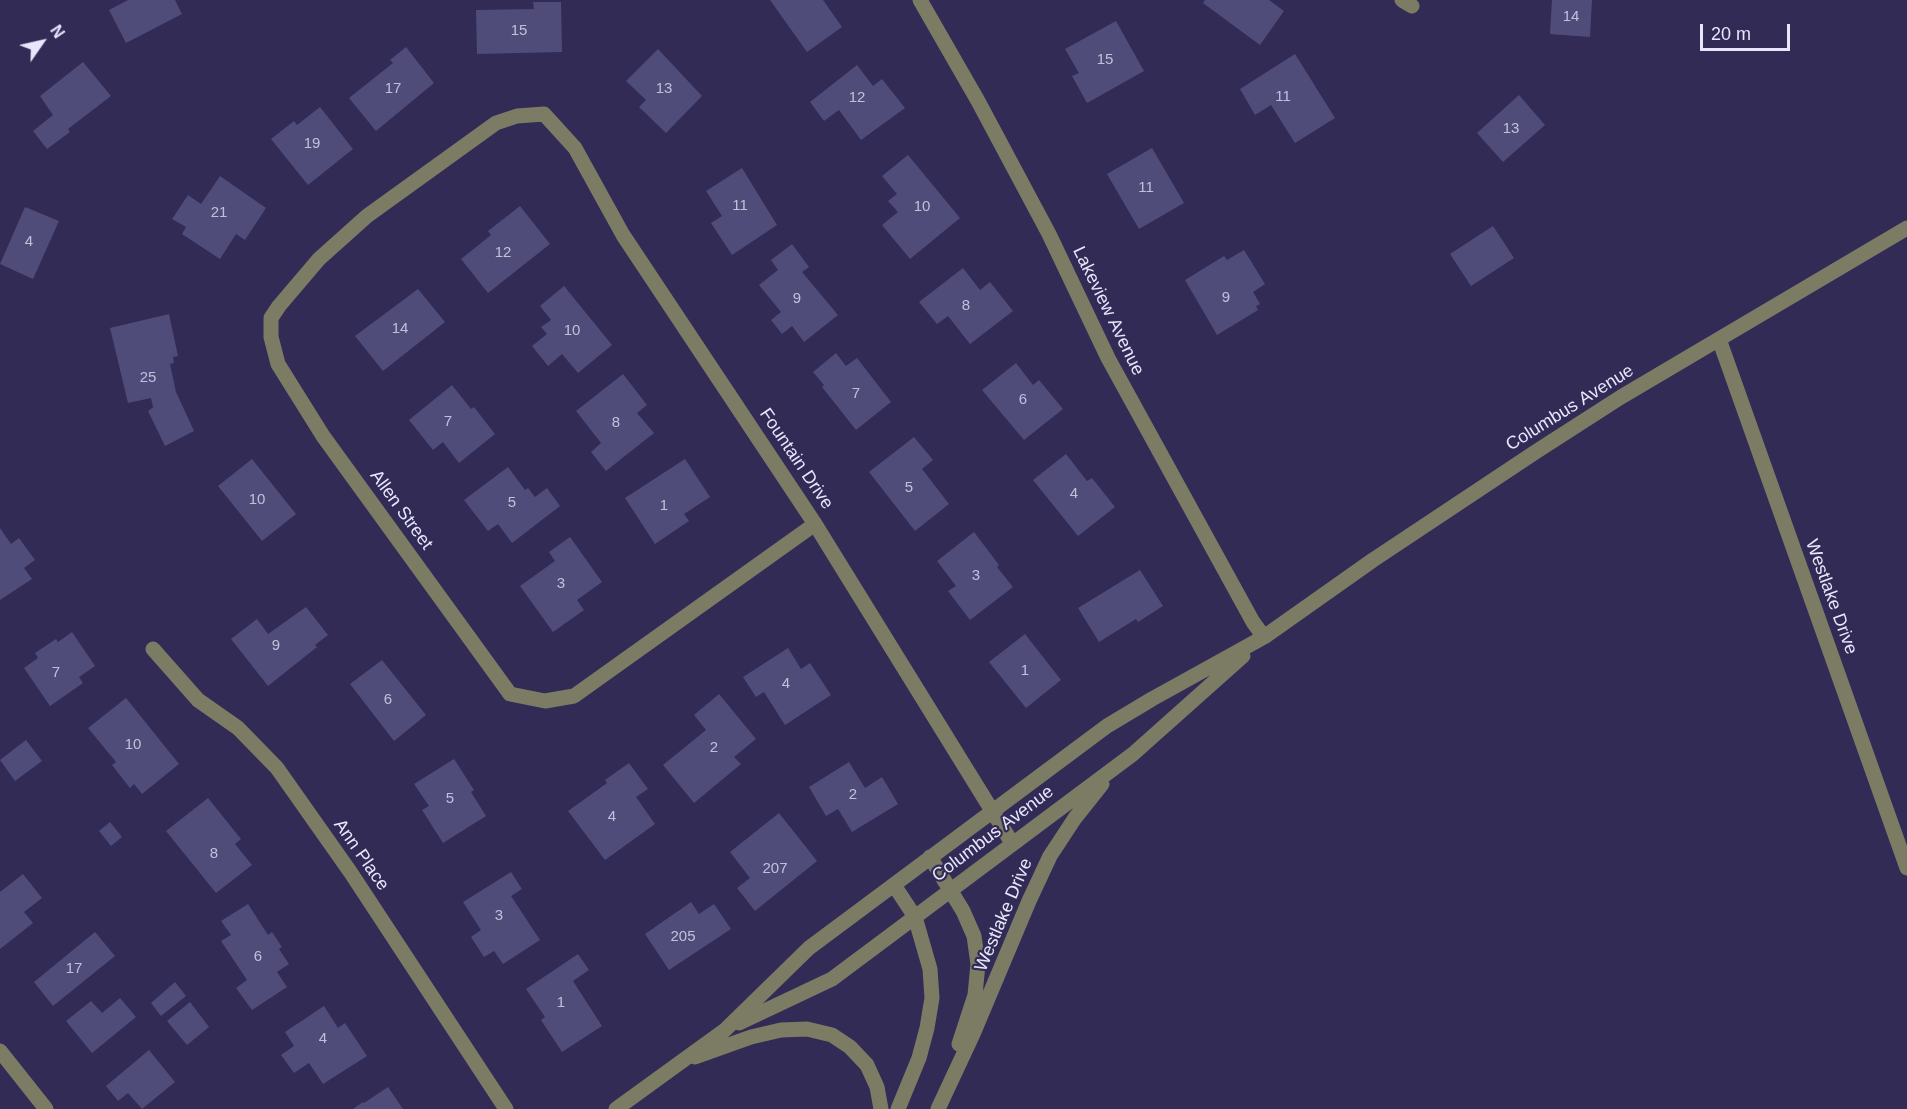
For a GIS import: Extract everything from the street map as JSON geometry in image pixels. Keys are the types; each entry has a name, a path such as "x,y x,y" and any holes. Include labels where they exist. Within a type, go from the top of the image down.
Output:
{"street":[{"name":"Lakeview Avenue","path":"920,0 978,101 1043,224 1108,358 1253,622 1264,637"},
{"name":"Fountain Drive","path":"531,115 544,114 575,148 623,235 815,524 1012,843"},
{"name":"Allen Street","path":"531,115 517,116 496,123 367,216 319,259 271,318 271,337 279,364 323,436 510,694 545,701 574,696 815,524"},
{"name":"Columbus Avenue","path":"616,1109 725,1030 809,948 1107,726 1264,637 1382,554 1621,397 1907,228"},
{"name":"Westlake Drive","path":"1719,339 1907,867"},
{"name":"Columbus Avenue","path":"725,1030 832,979 1133,754 1264,637"},
{"name":"Ann Place","path":"153,650 198,700 238,728 277,768 351,873 506,1109"},
{"name":"Westlake Drive","path":"937,1109 977,1024 1050,856 1097,789 1133,754"},
{"path":"930,857 963,911 974,936 978,964 975,995 937,1109"},
{"path":"894,885 915,917 930,969 932,998 919,1059 897,1109"},
{"path":"678,1063 751,1037 781,1030 807,1029 832,1035 850,1047 867,1065 877,1087 880,1109"},
{"path":"0,1051 46,1109"}],"building":[{"path":"128,0 175,0 182,14 126,43 109,10"},
{"path":"770,0 823,0 842,27 807,52"},
{"path":"1205,0 1269,0 1284,11 1260,45 1203,3"},
{"path":"1552,0 1592,0 1590,37 1550,34"},
{"path":"533,2 561,2 562,52 477,54 476,10 534,9"},
{"path":"1116,21 1144,71 1087,103 1072,76 1079,73 1065,49"},
{"path":"406,47 434,83 376,131 349,98 393,63 390,60"},
{"path":"658,49 702,96 666,133 639,107 646,100 626,81"},
{"path":"1295,54 1335,118 1295,143 1271,105 1255,115 1240,89"},
{"path":"83,62 111,96 68,129 70,132 47,149 33,131 53,115 40,96"},
{"path":"857,65 873,86 882,79 905,108 861,140 839,110 824,121 810,102"},
{"path":"1519,95 1545,125 1503,162 1477,133"},
{"path":"320,107 353,149 308,185 271,139 294,121 297,125"},
{"path":"1152,148 1184,203 1139,229 1107,174"},
{"path":"908,155 960,218 910,259 882,225 898,212 888,201 897,194 882,176"},
{"path":"742,168 777,225 732,255 711,223 722,216 706,191"},
{"path":"220,176 266,208 245,240 236,234 220,259 182,234 186,227 172,219 188,195 201,204"},
{"path":"520,206 550,244 488,293 461,259 491,235 488,231"},
{"path":"25,207 59,221 33,279 0,264"},
{"path":"1493,226 1514,258 1471,286 1450,254"},
{"path":"792,244 809,267 802,272 838,315 804,342 792,326 782,334 771,320 781,312 759,285 778,270 771,260"},
{"path":"1244,250 1265,284 1253,292 1260,304 1256,306 1258,310 1217,335 1185,280 1224,256 1227,260"},
{"path":"963,268 980,290 990,282 1013,311 970,344 948,316 937,324 919,302"},
{"path":"564,286 612,345 578,373 562,354 548,366 532,346 547,334 541,327 551,320 540,306"},
{"path":"418,289 445,322 383,371 355,336"},
{"path":"169,314 178,356 173,357 174,363 170,364 176,392 194,431 165,446 148,411 155,406 153,407 151,398 128,403 110,328"},
{"path":"836,353 846,366 857,358 891,402 856,430 813,372"},
{"path":"1016,363 1033,385 1039,380 1063,409 1024,440 982,390"},
{"path":"623,374 647,405 637,413 654,433 606,471 591,452 601,443 576,411"},
{"path":"452,385 471,409 474,407 495,434 459,463 443,442 433,450 409,420"},
{"path":"914,437 933,460 922,469 949,504 915,531 869,472"},
{"path":"1066,454 1087,481 1092,478 1115,507 1078,536 1033,480"},
{"path":"252,459 296,514 262,541 218,486"},
{"path":"685,459 710,497 684,514 689,521 655,544 625,498"},
{"path":"508,467 525,490 528,488 535,497 547,488 560,506 512,543 498,524 488,531 464,500"},
{"path":"0,528 11,544 19,538 35,560 24,568 32,579 0,600"},
{"path":"974,532 1013,587 970,620 948,591 956,586 937,561"},
{"path":"570,537 602,582 577,600 584,610 553,632 520,586 555,561 549,552"},
{"path":"1140,570 1163,606 1138,622 1136,619 1099,642 1078,608"},
{"path":"306,607 328,635 315,645 317,647 268,686 231,639 257,619 268,634"},
{"path":"72,632 95,666 79,677 83,683 50,706 24,668 38,658 35,653 56,639 58,642"},
{"path":"1025,634 1061,680 1026,708 989,662"},
{"path":"788,648 801,669 810,663 831,695 785,725 764,692 756,697 743,677"},
{"path":"382,660 426,715 394,741 350,684"},
{"path":"719,694 756,739 734,757 741,764 694,803 663,765 706,730 694,715"},
{"path":"126,698 179,764 142,794 134,784 130,788 112,765 116,762 88,728"},
{"path":"26,740 42,761 15,781 0,760"},
{"path":"454,759 474,790 471,792 486,816 443,843 422,810 429,806 414,784"},
{"path":"849,762 865,788 882,777 898,804 852,832 838,809 826,816 809,787"},
{"path":"629,763 648,789 636,797 655,824 605,860 568,811 607,783 605,780"},
{"path":"208,798 241,839 235,844 252,865 216,893 166,831"},
{"path":"779,813 817,861 755,911 737,888 750,878 730,852"},
{"path":"110,822 122,837 111,846 99,831"},
{"path":"511,872 522,889 511,896 540,940 503,964 494,951 484,957 471,937 481,930 463,902"},
{"path":"23,874 42,898 24,912 33,923 0,949 0,892"},
{"path":"691,902 699,914 714,904 731,929 669,970 645,934"},
{"path":"248,904 268,935 272,932 289,964 277,972 287,987 252,1010 236,988 247,980 221,941 231,935 221,921"},
{"path":"95,932 115,956 53,1006 34,982"},
{"path":"578,954 589,970 573,981 602,1026 562,1052 541,1020 545,1017 526,989"},
{"path":"175,982 186,996 161,1016 151,1003"},
{"path":"120,998 136,1017 92,1053 66,1021 91,1001 102,1013"},
{"path":"190,1002 209,1027 187,1045 167,1021"},
{"path":"324,1006 338,1028 345,1023 367,1056 323,1084 309,1063 294,1073 281,1055 294,1046 285,1032"},
{"path":"149,1050 175,1082 142,1109 128,1093 118,1101 106,1086"},
{"path":"388,1087 403,1109 353,1109 364,1103"}]}
